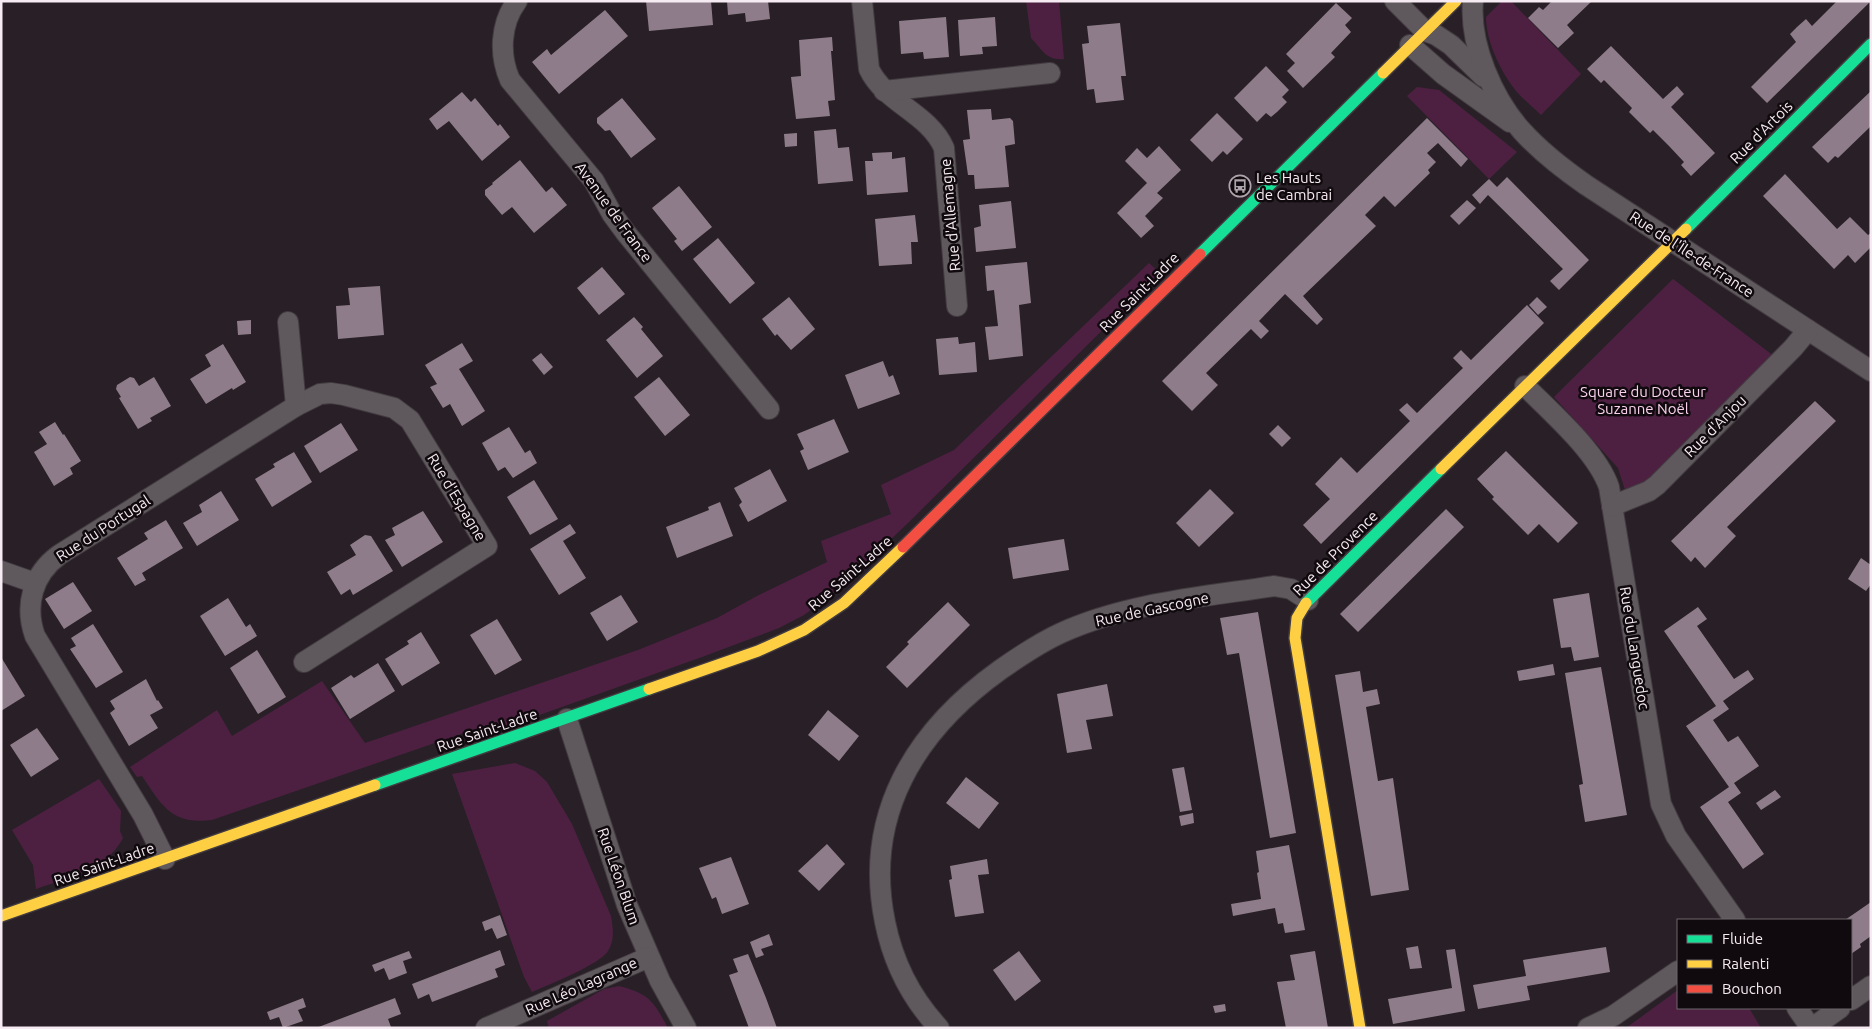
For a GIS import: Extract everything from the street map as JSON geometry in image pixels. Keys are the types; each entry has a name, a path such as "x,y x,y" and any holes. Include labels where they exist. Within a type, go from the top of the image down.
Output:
{"street":[{"name":"Avenue de France","path":"517,1 506,21 504,34 504,63 510,80 594,181 612,214 626,233 769,409"},
{"name":"Rue d'Allemagne","path":"862,1 869,69 884,91 928,125 940,139 944,148 957,306"},
{"path":"1395,1 1425,31"},
{"name":"Rue Saint-Ladre","path":"1,916 758,652 797,634 835,610 876,573 1456,1"},
{"name":"Rue de l'Île-de-France","path":"1473,1 1473,24 1476,44 1493,86 1520,129"},
{"name":"Rue de l'Île-de-France","path":"1425,31 1436,35 1451,45 1493,86"},
{"name":"Rue d'Artois","path":"1673,242 1871,44"},
{"name":"Rue de l'Île-de-France","path":"1410,45 1442,74 1520,129 1568,173 1871,372"},
{"path":"884,91 1050,73"},
{"name":"Rue de Provence","path":"1360,1028 1295,638 1294,626 1298,615 1308,600 1673,242"},
{"path":"288,322 296,406"},
{"name":"Rue d'Anjou","path":"1612,506 1649,491 1657,485 1793,348 1808,330"},
{"name":"Rue du Languedoc","path":"1526,386 1597,462 1605,474 1612,506 1661,804 1676,836 1734,919"},
{"name":"Rue d'Espagne","path":"296,406 310,398 331,393 382,404 402,413 410,420 487,546 304,662"},
{"name":"Rue du Portugal","path":"165,859 143,815 35,636 29,613 35,583 49,563 59,555 296,406"},
{"path":"1,571 35,583"},
{"name":"Rue de Gascogne","path":"939,1028 916,1001 906,983 890,944 882,904 880,863 888,818 901,783 913,758 944,717 975,689 1028,650 1062,632 1104,617 1146,607 1274,586 1291,589 1308,600"},
{"name":"Rue Léon Blum","path":"567,718 624,896 649,957 686,1028"},
{"name":"Rue Léo Lagrange","path":"486,1028 649,957"},
{"path":"1588,1028 1613,1016 1677,971"},
{"path":"1852,999 1871,986"},
{"path":"1798,1009 1811,1028 1839,1009"}],"green space":[{"path":"1026,1 1059,1 1064,59 1049,56 1031,38"},
{"path":"1502,1 1511,1 1581,74 1541,115 1513,87 1498,63 1491,44 1486,17"},
{"path":"1417,87 1439,90 1517,152 1489,179 1407,96"},
{"path":"1149,263 1160,273 909,522 840,588 804,615 779,628 500,729 496,724 487,725 212,820 198,821 187,819 170,811 162,804 142,776 137,777 130,767 217,710 232,736 322,681 365,743 638,650 717,618 827,562 821,541 891,514 881,485 954,450"},
{"name":"Square du Docteur Suzanne Noël","path":"1673,279 1775,357 1649,485 1625,490 1618,468 1554,397"},
{"path":"515,763 535,771 547,782 572,824 611,916 613,929 610,947 603,956 573,974 532,992 524,977 452,774"},
{"path":"99,779 121,811 120,831 123,838 107,858 97,865 74,876 36,889 33,865 12,830"},
{"path":"619,986 638,992 649,1000 668,1028 549,1028 547,1021 604,989"},
{"path":"1677,991 1677,1009 1750,1009 1761,1028 1626,1028"}],"building":[{"path":"646,1 711,1 713,25 649,31"},
{"path":"727,1 768,1 770,19 746,22 745,13 728,15"},
{"path":"1552,1 1592,1 1567,25 1574,33 1558,48 1528,18 1539,7 1543,10"},
{"path":"1837,1 1871,1 1767,103 1751,87 1796,42 1790,34 1797,27 1806,19 1812,26"},
{"path":"1336,3 1352,18 1345,25 1351,32 1331,53 1335,57 1303,88 1287,71 1295,63 1286,54"},
{"path":"605,10 628,36 559,94 532,62 547,49 551,55"},
{"path":"946,17 949,57 924,59 923,52 901,54 899,21"},
{"path":"995,17 997,46 982,47 983,54 960,56 958,20"},
{"path":"1120,23 1126,76 1121,76 1124,100 1096,103 1094,89 1087,90 1082,44 1089,43 1087,26"},
{"path":"832,37 833,51 831,51 835,100 828,101 830,116 796,119 791,77 801,76 799,40"},
{"path":"1611,46 1663,99 1677,86 1684,94 1671,107 1715,153 1691,176 1681,165 1684,162 1669,146 1653,130 1650,133 1629,112 1632,108 1604,80 1601,83 1587,69"},
{"path":"1266,66 1289,90 1282,97 1287,102 1277,112 1271,117 1266,113 1257,122 1234,98"},
{"path":"1871,91 1871,126 1838,158 1835,156 1828,163 1812,147"},
{"path":"462,92 471,102 475,98 498,126 500,124 510,137 482,161 449,121 437,130 429,119"},
{"path":"622,98 656,139 631,158 610,130 605,131 597,123 597,118"},
{"path":"991,109 992,120 1010,118 1013,121 1015,144 1005,146 1009,187 975,189 974,175 968,175 963,140 970,139 967,110"},
{"path":"1217,113 1243,139 1227,155 1223,151 1212,162 1190,140"},
{"path":"1427,118 1468,159 1461,167 1438,143 1427,153 1436,162 1428,170 1430,173 1395,207 1384,196 1365,215 1376,226 1303,296 1323,319 1317,325 1285,294 1259,321 1269,331 1261,339 1251,329 1206,373 1218,385 1192,411 1162,381"},
{"path":"836,129 838,148 849,147 853,181 818,184 814,131"},
{"path":"797,133 797,146 785,147 784,134"},
{"path":"1159,146 1181,170 1157,193 1163,198 1145,216 1154,226 1141,238 1117,213 1147,183 1125,161 1137,148 1147,158"},
{"path":"892,152 892,159 905,157 908,192 867,195 865,161 873,161 872,153"},
{"path":"520,160 546,192 552,187 567,205 534,233 512,207 502,215 485,195 485,190 492,183"},
{"path":"1785,174 1837,229 1850,217 1868,235 1871,233 1871,247 1855,263 1848,255 1834,269 1763,196"},
{"path":"1507,177 1589,260 1559,290 1550,281 1563,269 1488,195 1480,204 1472,195 1489,179 1497,187"},
{"path":"679,186 712,227 682,251 674,241 677,239 652,208"},
{"path":"1467,200 1476,208 1459,225 1450,216"},
{"path":"1011,201 1016,248 976,252 974,228 981,226 979,205"},
{"path":"915,215 918,242 911,242 912,264 879,266 875,219"},
{"path":"718,238 755,283 730,304 693,259"},
{"path":"1027,262 1031,303 1019,305 1023,356 989,360 985,327 998,326 994,290 987,291 985,266"},
{"path":"602,267 625,294 599,315 577,288"},
{"path":"380,286 384,335 338,339 336,306 350,305 348,288"},
{"path":"789,297 815,329 791,350 777,334 775,336 762,319"},
{"path":"1537,297 1547,307 1538,315 1529,305"},
{"path":"1527,305 1544,323 1321,544 1303,525 1330,499 1315,484 1341,457 1357,473 1410,421 1399,410 1407,403 1417,413 1463,368 1453,358 1461,350 1471,360"},
{"path":"634,317 643,327 641,329 663,356 637,378 606,340"},
{"path":"251,320 251,334 238,335 237,321"},
{"path":"958,337 959,344 975,342 977,372 939,375 936,339"},
{"path":"462,343 473,361 459,369 485,411 462,426 450,404 443,408 430,387 437,384 425,365"},
{"path":"223,344 246,382 206,404 190,379 211,366 205,355"},
{"path":"541,353 553,367 544,375 532,360"},
{"path":"883,361 889,377 893,375 900,394 858,409 845,375"},
{"path":"130,377 134,378 139,386 154,377 171,406 150,418 152,421 138,429 119,398 121,397 116,389 117,385"},
{"path":"659,377 690,415 665,436 634,397"},
{"path":"1815,401 1836,421 1727,527 1736,536 1705,568 1695,557 1691,562 1671,541"},
{"path":"834,419 849,452 808,470 800,451 804,449 797,434"},
{"path":"55,422 81,461 70,468 73,474 54,486 34,452 47,444 39,432"},
{"path":"341,423 358,450 320,473 304,446"},
{"path":"1278,425 1291,438 1282,447 1269,434"},
{"path":"509,427 525,453 530,450 537,463 513,478 505,467 498,471 482,443"},
{"path":"1506,451 1578,523 1558,543 1539,524 1528,535 1492,499 1494,497 1477,479"},
{"path":"294,452 312,482 272,507 255,479 275,467 273,464"},
{"path":"770,469 787,501 748,522 739,505 742,502 734,488"},
{"path":"534,480 558,519 530,535 507,497"},
{"path":"1210,489 1234,513 1199,547 1176,523"},
{"path":"221,491 239,520 197,546 183,523 202,512 199,505"},
{"path":"720,502 733,536 677,558 666,527 709,510 708,507"},
{"path":"1446,509 1464,527 1358,632 1340,614"},
{"path":"423,511 443,542 402,567 385,540 395,535 392,528"},
{"path":"166,520 183,548 142,573 146,580 135,586 117,558 148,539 144,533"},
{"path":"570,524 576,533 563,541 586,578 559,595 530,549"},
{"path":"365,535 371,536 393,571 353,595 350,589 341,595 327,572 356,555 350,545"},
{"path":"1064,539 1069,570 1013,579 1008,548"},
{"path":"1861,558 1871,565 1871,584 1866,591 1848,579"},
{"path":"73,582 92,611 64,629 45,599"},
{"path":"1589,593 1599,657 1574,661 1571,647 1561,648 1553,599"},
{"path":"621,595 638,622 607,641 590,613"},
{"path":"228,598 246,627 250,624 257,636 225,656 200,616"},
{"path":"948,602 970,625 907,688 886,667 909,644 907,642"},
{"path":"1698,607 1707,619 1697,626 1734,679 1748,670 1754,679 1723,701 1729,709 1713,720 1728,742 1738,736 1759,766 1734,783 1741,793 1728,802 1764,854 1743,869 1700,807 1729,787 1686,726 1716,706 1664,631"},
{"path":"1258,612 1296,833 1270,838 1239,653 1227,655 1220,618"},
{"path":"497,619 522,660 495,675 470,635"},
{"path":"93,624 123,672 96,688 70,649 76,646 71,638"},
{"path":"421,632 440,663 402,686 385,659 409,644 407,641"},
{"path":"257,650 286,697 258,714 230,668"},
{"path":"1,657 25,696 1,711"},
{"path":"378,663 395,691 350,719 331,688 351,675 354,678"},
{"path":"1553,664 1555,675 1519,681 1517,671"},
{"path":"1601,667 1627,815 1585,822 1579,785 1583,784 1565,673"},
{"path":"1360,671 1363,692 1377,689 1380,704 1366,707 1378,781 1393,778 1409,890 1371,896 1335,675"},
{"path":"146,679 157,701 163,708 150,715 158,728 129,746 110,713 115,709 110,701"},
{"path":"1107,684 1113,716 1086,720 1092,749 1067,753 1057,694"},
{"path":"828,710 859,736 839,761 808,735"},
{"path":"37,728 59,759 31,777 10,745"},
{"path":"1184,767 1192,810 1180,812 1172,769"},
{"path":"966,777 999,803 979,829 946,803"},
{"path":"1775,790 1781,797 1761,810 1756,803"},
{"path":"1193,813 1194,823 1181,826 1179,816"},
{"path":"827,844 845,864 819,891 798,871"},
{"path":"1289,845 1305,930 1285,933 1283,923 1278,924 1275,908 1233,916 1231,904 1261,899 1256,851"},
{"path":"731,857 749,904 722,914 716,897 712,899 699,868"},
{"path":"987,859 989,874 978,875 984,913 955,917 949,880 952,879 950,866"},
{"path":"1871,902 1871,936 1852,953 1852,919 1846,919"},
{"path":"500,915 507,935 497,939 492,928 485,931 482,922"},
{"path":"769,934 773,945 761,949 764,955 756,958 750,942"},
{"path":"1418,946 1422,968 1410,969 1406,948"},
{"path":"1606,947 1610,972 1527,986 1530,1000 1478,1009 1473,985 1526,976 1523,960"},
{"path":"1455,949 1465,1011 1393,1024 1388,999 1452,988 1446,950"},
{"path":"500,950 505,965 495,969 498,977 432,1002 429,994 418,999 412,984"},
{"path":"409,951 412,958 403,961 407,973 389,980 384,968 375,972 372,965"},
{"path":"1019,951 1041,981 1015,1001 993,970"},
{"path":"1315,951 1328,1028 1286,1028 1277,982 1295,980 1290,955"},
{"path":"748,954 777,1028 749,1028 729,975 738,972 733,959"},
{"path":"303,998 306,1007 298,1010 303,1021 283,1028 279,1017 270,1020 267,1012"},
{"path":"395,998 401,1014 388,1019 391,1027 389,1028 316,1028"},
{"path":"1225,1004 1226,1011 1215,1013 1213,1006"}],"traffic: fast":[{"path":"1686,229 1871,44"},
{"path":"1200,254 1383,73"},
{"path":"1306,603 1441,469"},
{"path":"375,785 649,689"}],"traffic: slow":[{"path":"1383,73 1456,1"},
{"path":"1441,469 1686,229"},
{"path":"649,689 758,651 804,630 844,603 903,547"},
{"path":"1306,603 1297,618 1295,638 1360,1028"},
{"path":"1,916 375,785"}],"traffic: jam":[{"path":"903,547 1200,254"}],"place":[{"name":"Les Hauts de Cambrai","path":"1240,186"}]}
